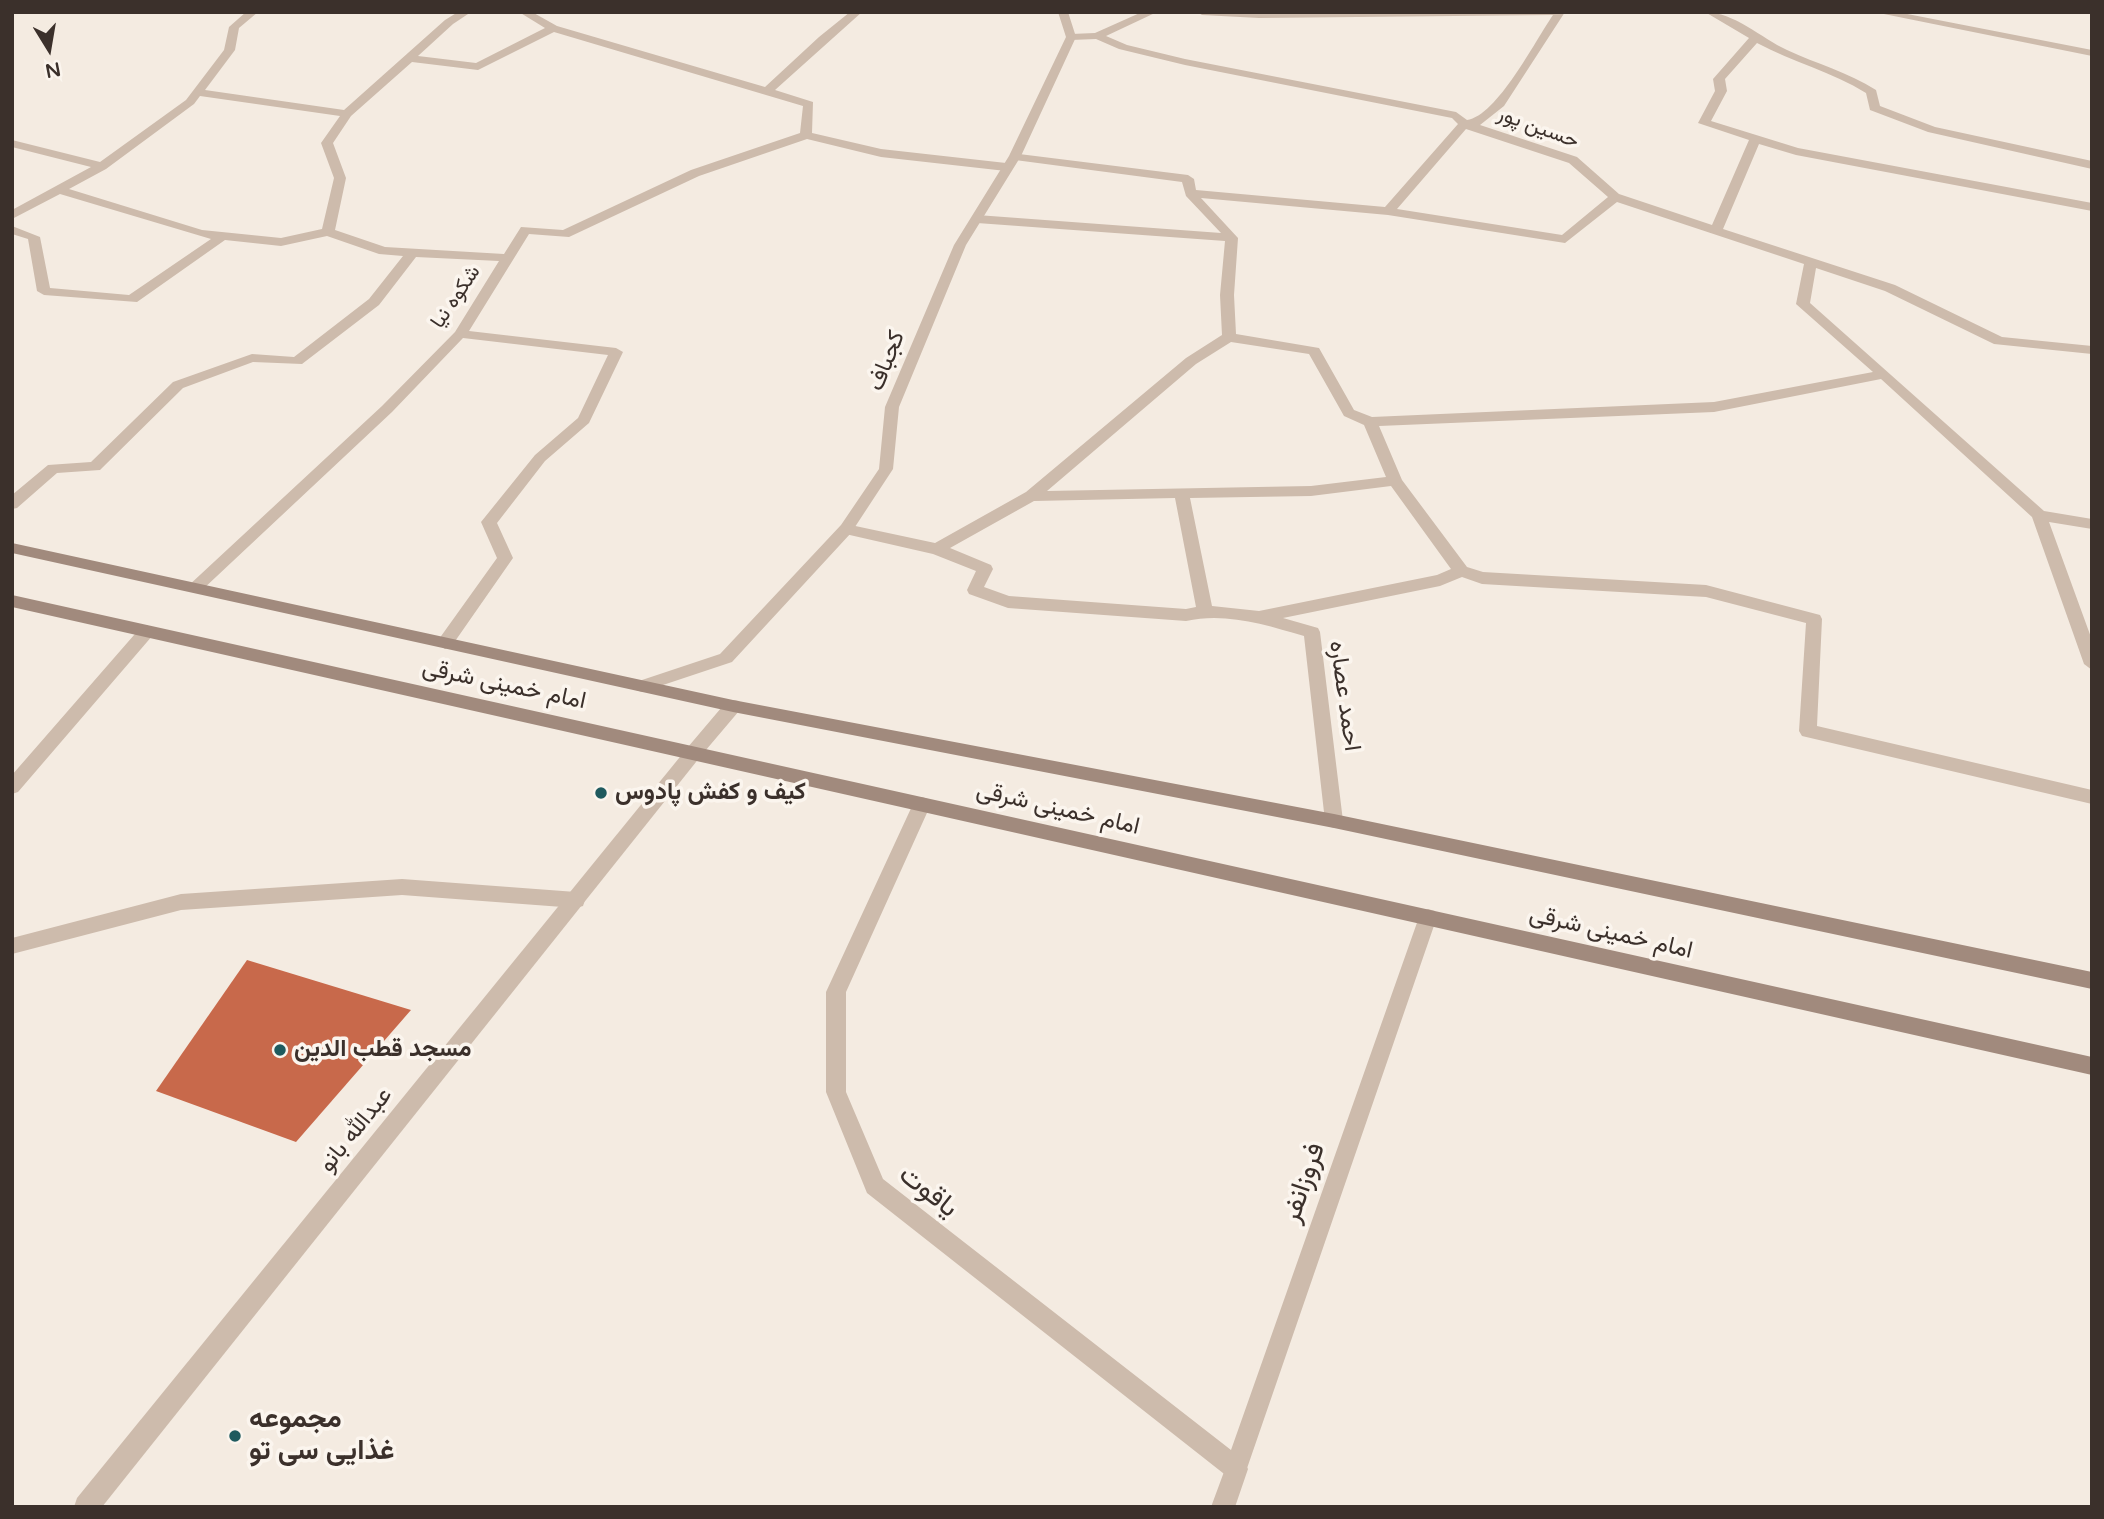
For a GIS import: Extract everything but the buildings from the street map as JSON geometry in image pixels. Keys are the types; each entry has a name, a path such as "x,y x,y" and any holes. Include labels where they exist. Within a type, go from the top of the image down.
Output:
{"main road":[{"name":"امام خمینی شرقی","path":"12,548 733,706 1334,821 2092,981"},
{"name":"امام خمینی شرقی","path":"12,601 2092,1066"}],"street":[{"path":"12,215 102,166 190,102 229,50 234,27 253,12"},
{"path":"328,232 340,178 327,143 347,114 449,22 466,12"},
{"path":"524,12 553,28 808,104 806,135 881,153 1188,178 1190,193 1232,238 1227,295 1229,337"},
{"path":"768,92 822,39 857,12"},
{"path":"1063,12 1071,37"},
{"path":"1097,36 1152,12"},
{"path":"1202,12 1259,15 1560,12 1500,104 1480,122 1464,124 1388,211"},
{"path":"1710,12 1784,53 1848,77 1872,92 1874,108 1932,130 2092,165"},
{"path":"1879,12 2092,53"},
{"path":"410,58 478,67 553,28"},
{"name":"حسین پور","path":"1071,37 1097,36 1123,47 1185,62 1457,115 1464,124 1573,160 1615,197 1890,288 1999,341 2092,350"},
{"name":"کجباف","path":"642,686 726,658 846,529 886,470 892,407 960,244 1010,162 1071,37"},
{"path":"1756,37 1719,79 1721,91 1704,123 1796,151 2092,207"},
{"path":"197,92 347,114"},
{"name":"شکوه نیا","path":"195,587 387,409 460,334 525,230 565,234 695,173 806,135"},
{"path":"1717,229 1756,137"},
{"path":"12,143 102,166"},
{"path":"58,190 201,234 282,242 328,232 384,251 507,258"},
{"path":"1190,193 1388,211 1564,239 1615,197"},
{"path":"977,219 1232,238"},
{"path":"12,230 34,237 44,291 132,299 223,236"},
{"path":"12,504 53,468 95,467 178,385 252,358 297,361 374,302 413,252"},
{"path":"1811,260 1803,304 2039,515 2092,664"},
{"path":"445,643 505,558 488,522 540,458 584,420 616,352 460,334"},
{"path":"937,549 1031,496 1191,361 1229,337 1314,351 1349,413 1370,422 1714,407 1884,374"},
{"path":"1370,422 1395,481 1461,571 1482,578 1706,591 1814,619 1808,731 2092,797"},
{"path":"1031,496 1311,491 1395,481"},
{"path":"1182,495 1205,611"},
{"path":"2039,515 2092,524"},
{"path":"846,529 937,549 985,569 975,590 1008,602 1186,615 1205,611 1259,617 1440,580 1461,571"},
{"name":"احمد عصاره","path":"1259,617 1311,632 1334,821"},
{"path":"12,787 147,631"},
{"name":"عبدالله بانو","path":"86,1507 733,706"},
{"name":"یاقوت","path":"922,804 836,992 836,1092 875,1186 1236,1469"},
{"path":"12,946 181,902 401,887 576,900"},
{"name":"فروزانفر","path":"1223,1507 1428,917"}],"place":[{"name":"کیف و کفش پادوس","path":"601,793"},
{"name":"مسجد قطب الدین","path":"280,1050"},
{"name":"مجموعه غذایی سی تو","path":"235,1436"}]}
